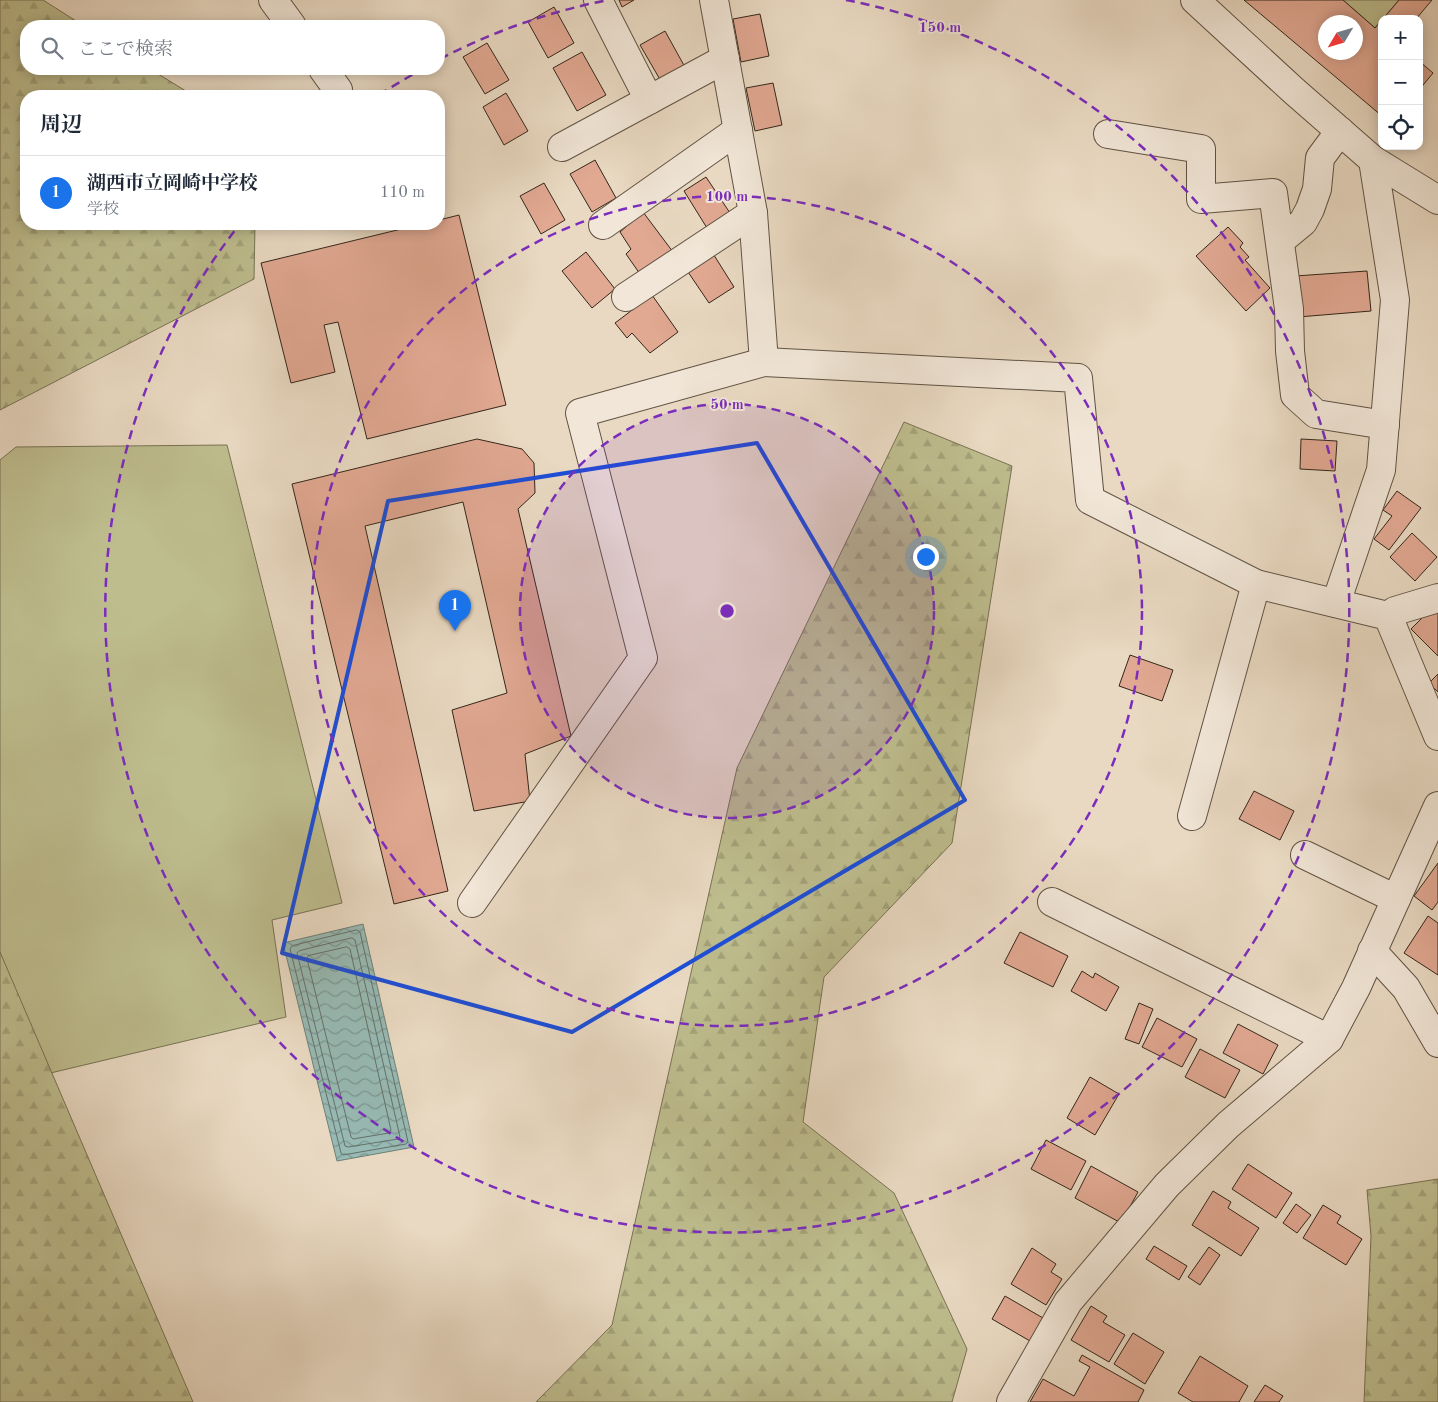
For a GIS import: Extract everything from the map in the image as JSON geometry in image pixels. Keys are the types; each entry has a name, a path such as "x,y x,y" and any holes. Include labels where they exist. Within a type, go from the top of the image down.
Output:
{"street":[{"path":"273,0 288,20"},
{"path":"598,0 649,100"},
{"path":"714,0 753,213 764,362"},
{"path":"1196,0 1373,160 1438,200"},
{"path":"562,147 725,59"},
{"path":"603,225 738,130"},
{"path":"1280,241 1303,222 1317,189 1320,158 1340,131"},
{"path":"1108,134 1201,149 1201,199 1273,193 1315,196"},
{"path":"1336,603 1381,470 1396,300 1373,160"},
{"path":"1273,193 1289,309 1294,395 1316,414 1384,425"},
{"path":"626,297 753,213"},
{"path":"472,903 644,658 580,413 764,362 1078,378 1090,500 1256,584 1388,616 1395,611 1438,598"},
{"path":"1192,816 1256,584"},
{"path":"1388,616 1438,736"},
{"path":"1011,1402 1068,1302 1167,1185 1228,1125 1329,1039 1356,988 1438,806"},
{"path":"1305,855 1396,899"},
{"path":"1052,902 1329,1039"},
{"path":"1372,952 1406,988 1438,1043"}],"highlighted area":[{"path":"757,443 965,800 572,1032 282,953 388,501"}],"green space":[{"path":"0,0 43,0 75,20 20,20 20,75 160,75 184,90 20,90 20,230 255,230 254,279 0,410"},
{"path":"1343,0 1399,0 1386,15 1378,15 1378,24 1375,28 1363,18 1363,15 1360,15"},
{"path":"904,422 1012,466 952,843 824,977 803,1122 894,1193 967,1349 952,1402 536,1402 612,1325 737,768"},
{"path":"227,445 342,903 272,920 286,1017 0,1085 0,460 16,447"},
{"path":"0,952 193,1402 0,1402"},
{"path":"1438,1179 1438,1402 1364,1402 1371,1236 1367,1190"}],"water":[{"path":"363,924 414,1147 337,1161 283,943"}],"building":[{"path":"619,0 634,0 622,7"},
{"path":"1244,0 1343,0 1360,15 1318,15 1318,60 1363,60 1363,18 1375,28 1378,25 1378,113"},
{"path":"1399,0 1432,0 1419,15 1386,15"},
{"path":"554,7 574,43 548,58 528,22"},
{"path":"760,14 769,56 741,62 733,19"},
{"path":"665,31 686,69 662,83 640,45"},
{"path":"487,43 509,80 485,94 463,57"},
{"path":"582,52 606,95 577,111 553,68"},
{"path":"1423,64 1433,73 1423,85"},
{"path":"773,83 782,125 755,131 746,88"},
{"path":"506,93 528,131 504,145 483,107"},
{"path":"595,160 616,198 592,212 570,174"},
{"path":"706,177 730,213 707,228 684,191"},
{"path":"544,183 565,220 541,234 520,196"},
{"path":"643,212 673,252 640,274 626,254 631,249 620,232"},
{"path":"459,215 506,405 367,439 338,322 324,325 335,372 291,383 261,263 397,230 445,230 445,218"},
{"path":"1228,227 1243,243 1240,247 1249,257 1245,260 1270,288 1246,311 1196,256"},
{"path":"586,252 615,289 592,308 562,271"},
{"path":"712,252 734,287 709,303 686,269"},
{"path":"1367,271 1371,311 1298,317 1295,276"},
{"path":"652,295 678,332 650,353 632,333 627,338 615,323"},
{"path":"477,439 522,449 534,463 535,493 518,509 571,736 525,754 530,801 474,811 452,710 507,693 463,502 365,526 448,891 394,904 292,484"},
{"path":"1301,439 1337,441 1335,471 1300,469"},
{"path":"1397,491 1421,508 1389,550 1374,539 1392,516 1383,510"},
{"path":"1412,533 1437,557 1415,581 1390,557"},
{"path":"1434,606 1438,611 1438,656 1411,629"},
{"path":"1130,655 1173,670 1162,701 1119,686"},
{"path":"1438,674 1438,692 1429,683"},
{"path":"1254,791 1294,811 1280,840 1239,819"},
{"path":"1438,863 1438,902 1432,910 1414,896"},
{"path":"1428,916 1438,923 1438,975 1404,953"},
{"path":"1020,932 1068,956 1053,987 1004,963"},
{"path":"1082,971 1093,978 1095,973 1119,987 1106,1011 1071,991"},
{"path":"1139,1003 1153,1009 1139,1044 1125,1039"},
{"path":"1157,1018 1197,1039 1182,1067 1142,1047"},
{"path":"1238,1024 1278,1045 1263,1074 1223,1053"},
{"path":"1200,1049 1240,1070 1225,1098 1185,1077"},
{"path":"1090,1077 1119,1094 1095,1135 1067,1118"},
{"path":"1046,1140 1086,1161 1071,1190 1031,1169"},
{"path":"1248,1164 1292,1193 1276,1218 1232,1189"},
{"path":"1091,1166 1138,1192 1121,1223 1075,1198"},
{"path":"1213,1191 1231,1202 1228,1208 1259,1228 1241,1256 1192,1225"},
{"path":"1296,1204 1311,1215 1297,1233 1283,1223"},
{"path":"1323,1205 1341,1216 1337,1223 1362,1239 1346,1265 1303,1238"},
{"path":"1154,1246 1187,1266 1179,1280 1146,1259"},
{"path":"1209,1247 1220,1255 1200,1285 1188,1277"},
{"path":"1032,1248 1056,1264 1051,1272 1062,1279 1046,1305 1011,1284"},
{"path":"1005,1296 1043,1318 1030,1341 992,1319"},
{"path":"1091,1306 1107,1316 1103,1322 1125,1335 1109,1362 1071,1340"},
{"path":"1133,1333 1164,1352 1145,1384 1114,1364"},
{"path":"1082,1355 1144,1390 1138,1402 1030,1402 1043,1379 1074,1396 1090,1367 1079,1361"},
{"path":"1200,1356 1248,1386 1239,1402 1193,1402 1178,1393"},
{"path":"1265,1385 1283,1396 1279,1402 1254,1402"}],"place":[{"name":"湖西市立岡崎中学校","path":"455,631"}]}
